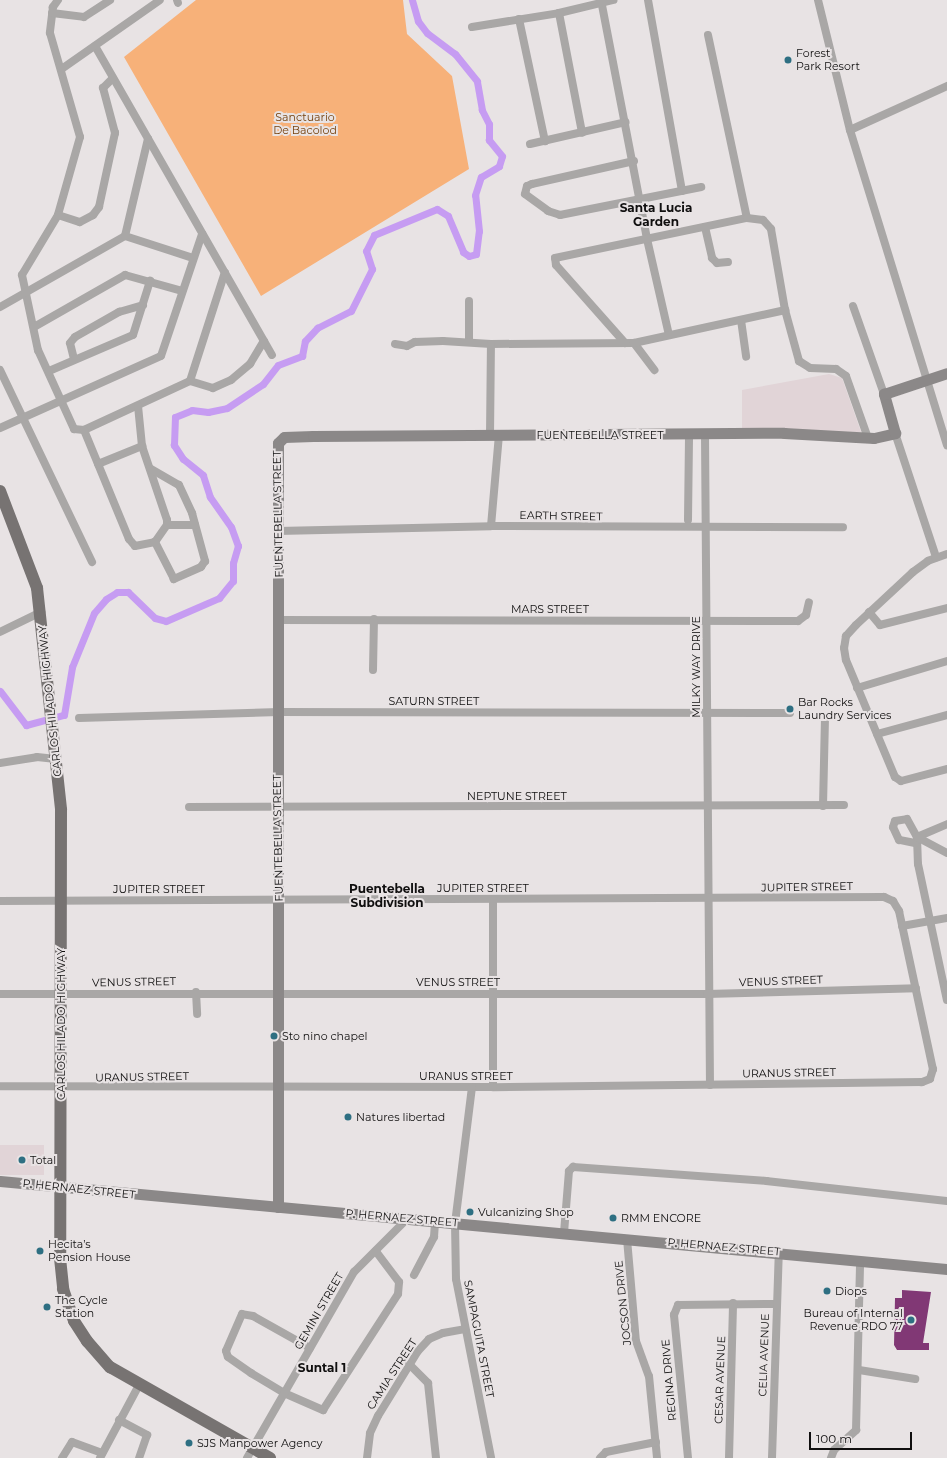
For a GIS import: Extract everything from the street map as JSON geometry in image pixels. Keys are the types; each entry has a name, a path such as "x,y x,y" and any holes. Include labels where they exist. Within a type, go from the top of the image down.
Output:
{"main road":[{"name":"CARLOS HILADO HIGHWAY","path":"0,491 4,508 32,570 41,612 61,810 60,1258 63,1289 74,1322 87,1341 110,1366 250,1453 270,1458"}],"street":[{"path":"58,0 52,13 50,33 63,68 80,137 58,215 41,248 23,268 25,292 40,354 74,429 84,430 190,381 213,388 231,380 250,364 264,341"},
{"path":"52,13 84,17 110,0"},
{"path":"63,68 160,0"},
{"path":"472,27 559,13 602,1 612,0"},
{"path":"648,0 682,191"},
{"path":"818,0 850,130 947,445"},
{"path":"602,1 634,161 647,239 669,335"},
{"path":"559,13 582,133"},
{"path":"519,19 545,140"},
{"path":"708,35 747,218"},
{"path":"95,46 272,355"},
{"path":"58,215 80,222 93,215 99,207 115,133 103,88 113,78"},
{"path":"850,130 947,86"},
{"path":"530,144 626,122"},
{"path":"125,236 148,139"},
{"path":"634,161 532,184 524,190 527,197 548,211 560,215 701,187"},
{"path":"654,370 556,265 555,258 747,218 763,220 771,229 785,310 799,361 810,368 836,369 846,376 868,438"},
{"path":"705,227 712,258 717,263 728,262"},
{"path":"0,428 161,356 202,234"},
{"path":"0,307 125,236 193,258"},
{"path":"190,381 225,272"},
{"path":"34,327 125,275 182,291"},
{"path":"49,371 74,359 130,337 143,305 150,281"},
{"path":"469,301 469,341"},
{"path":"74,359 70,344 75,337 119,312 143,305"},
{"path":"853,306 884,394 895,433 936,557"},
{"path":"395,344 469,341 491,344 629,343 785,310"},
{"path":"741,320 746,357"},
{"path":"491,344 495,435 491,526"},
{"path":"0,370 92,562"},
{"path":"884,394 947,373"},
{"path":"138,406 142,446 151,468 167,525"},
{"path":"84,430 132,544 138,546 155,542 167,525"},
{"name":"FUENTEBELLA STREET","path":"278,1207 279,900 277,807 279,712 277,446 281,438 495,435 828,434 868,438 895,433"},
{"path":"688,520 689,435"},
{"name":"MILKY WAY DRIVE","path":"705,435 707,621 706,807 708,900 707,994 710,1085"},
{"path":"98,464 142,446"},
{"path":"151,468 178,483 194,525 205,562 176,579 172,578 155,542"},
{"path":"167,525 194,525"},
{"name":"EARTH STREET","path":"278,531 491,526 706,528 843,527"},
{"path":"947,554 936,557 920,566 869,612 846,636 844,642 846,660 897,780 947,769"},
{"name":"MARS STREET","path":"278,620 798,621 806,615 809,602"},
{"path":"869,612 880,625 947,608"},
{"path":"0,632 41,612"},
{"path":"373,670 374,619"},
{"path":"857,688 947,661"},
{"name":"SATURN STREET","path":"79,718 279,712 790,713"},
{"path":"877,734 947,715"},
{"path":"823,806 825,718"},
{"path":"0,763 37,757 56,759"},
{"name":"NEPTUNE STREET","path":"189,807 706,807 844,805"},
{"path":"916,840 947,824"},
{"path":"916,840 947,853"},
{"path":"916,840 930,921 947,1000"},
{"name":"JUPITER STREET","path":"0,901 61,899 708,900 884,897 893,901 902,926"},
{"path":"493,899 493,1087"},
{"path":"916,988 902,926 947,918"},
{"name":"VENUS STREET","path":"0,994 60,995 196,992 707,994 916,988"},
{"name":"URANUS STREET","path":"0,1086 60,1089 493,1087 922,1082 930,1079 933,1069 916,988"},
{"path":"196,992 197,1014"},
{"name":"SAMPAGUITA STREET","path":"472,1087 455,1223 456,1278 491,1458"},
{"path":"564,1233 569,1171 573,1167 766,1181 947,1201"},
{"name":"P. HERNAEZ STREET","path":"0,1181 61,1188 779,1252 947,1269"},
{"name":"GEMINI STREET","path":"250,1453 354,1272 408,1218"},
{"path":"414,1275 434,1237 435,1221"},
{"name":"JOCSON DRIVE","path":"628,1239 636,1341 649,1376 657,1458"},
{"path":"310,1348 253,1316 240,1315 226,1352 235,1363 284,1393 323,1410 332,1399 398,1294 399,1282 376,1251"},
{"name":"CELIA AVENUE","path":"772,1458 776,1304 779,1252"},
{"path":"831,1458 834,1450 856,1430 859,1370 860,1261"},
{"path":"733,1303 776,1304"},
{"name":"REGINA DRIVE","path":"688,1458 674,1315 678,1305 682,1304 733,1303"},
{"name":"CESAR AVENUE","path":"729,1458 733,1303"},
{"name":"CAMIA STREET","path":"367,1458 370,1433 409,1364 429,1339 443,1333 465,1329"},
{"path":"409,1364 428,1383 436,1458"},
{"path":"859,1370 915,1379"},
{"path":"62,1458 72,1442 101,1456 139,1385"},
{"path":"119,1420 147,1435 139,1458"},
{"path":"600,1458 606,1452 656,1442"}],"shaded area":[{"path":"829,374 842,378 861,432 742,431 742,390"},
{"name":"Total","path":"0,1145 44,1145 44,1175 0,1175"}],"green space":[{"name":"Sanctuario De Bacolod","path":"196,0 403,0 407,34 452,76 469,169 261,296 124,57"}],"building":[{"name":"Bureau of Internal Revenue RDO 77","path":"902,1290 931,1292 923,1343 929,1343 929,1350 897,1350 894,1345 895,1298 902,1298"}],"waterway":[{"path":"0,691 26,725 64,715 72,667 94,613 106,599 117,592 128,592 155,618 166,621 219,598 233,581 233,563 238,546 231,527 210,497 203,475 183,459 174,445 175,417 192,410 208,412 227,408 263,384 278,365 302,356 305,341 317,328 351,311 372,269 366,251 374,235 437,209 448,216 463,252 469,256 476,254 479,231 475,195 481,177 499,166 502,156 489,140 489,124 482,110 477,81 455,54 427,33 418,21 412,0"}],"place":[{"name":"Forest Park Resort","path":"788,60"},
{"name":"Bar Rocks Laundry Services","path":"790,709"},
{"name":"Sto nino chapel","path":"274,1036"},
{"name":"Natures libertad","path":"348,1117"},
{"name":"Total","path":"22,1160"},
{"name":"Vulcanizing Shop","path":"470,1212"},
{"name":"RMM ENCORE","path":"613,1218"},
{"name":"Hecita’s Pension House","path":"40,1251"},
{"name":"Diops","path":"827,1291"},
{"name":"The Cycle Station","path":"47,1307"},
{"name":"Bureau of Internal Revenue RDO 77","path":"911,1320"},
{"name":"SJS Manpower Agency","path":"189,1443"}],"district":[{"name":"Santa Lucia Garden","path":"656,215"},
{"name":"Puentebella Subdivision","path":"387,896"},
{"name":"Suntal 1","path":"322,1368"}]}
